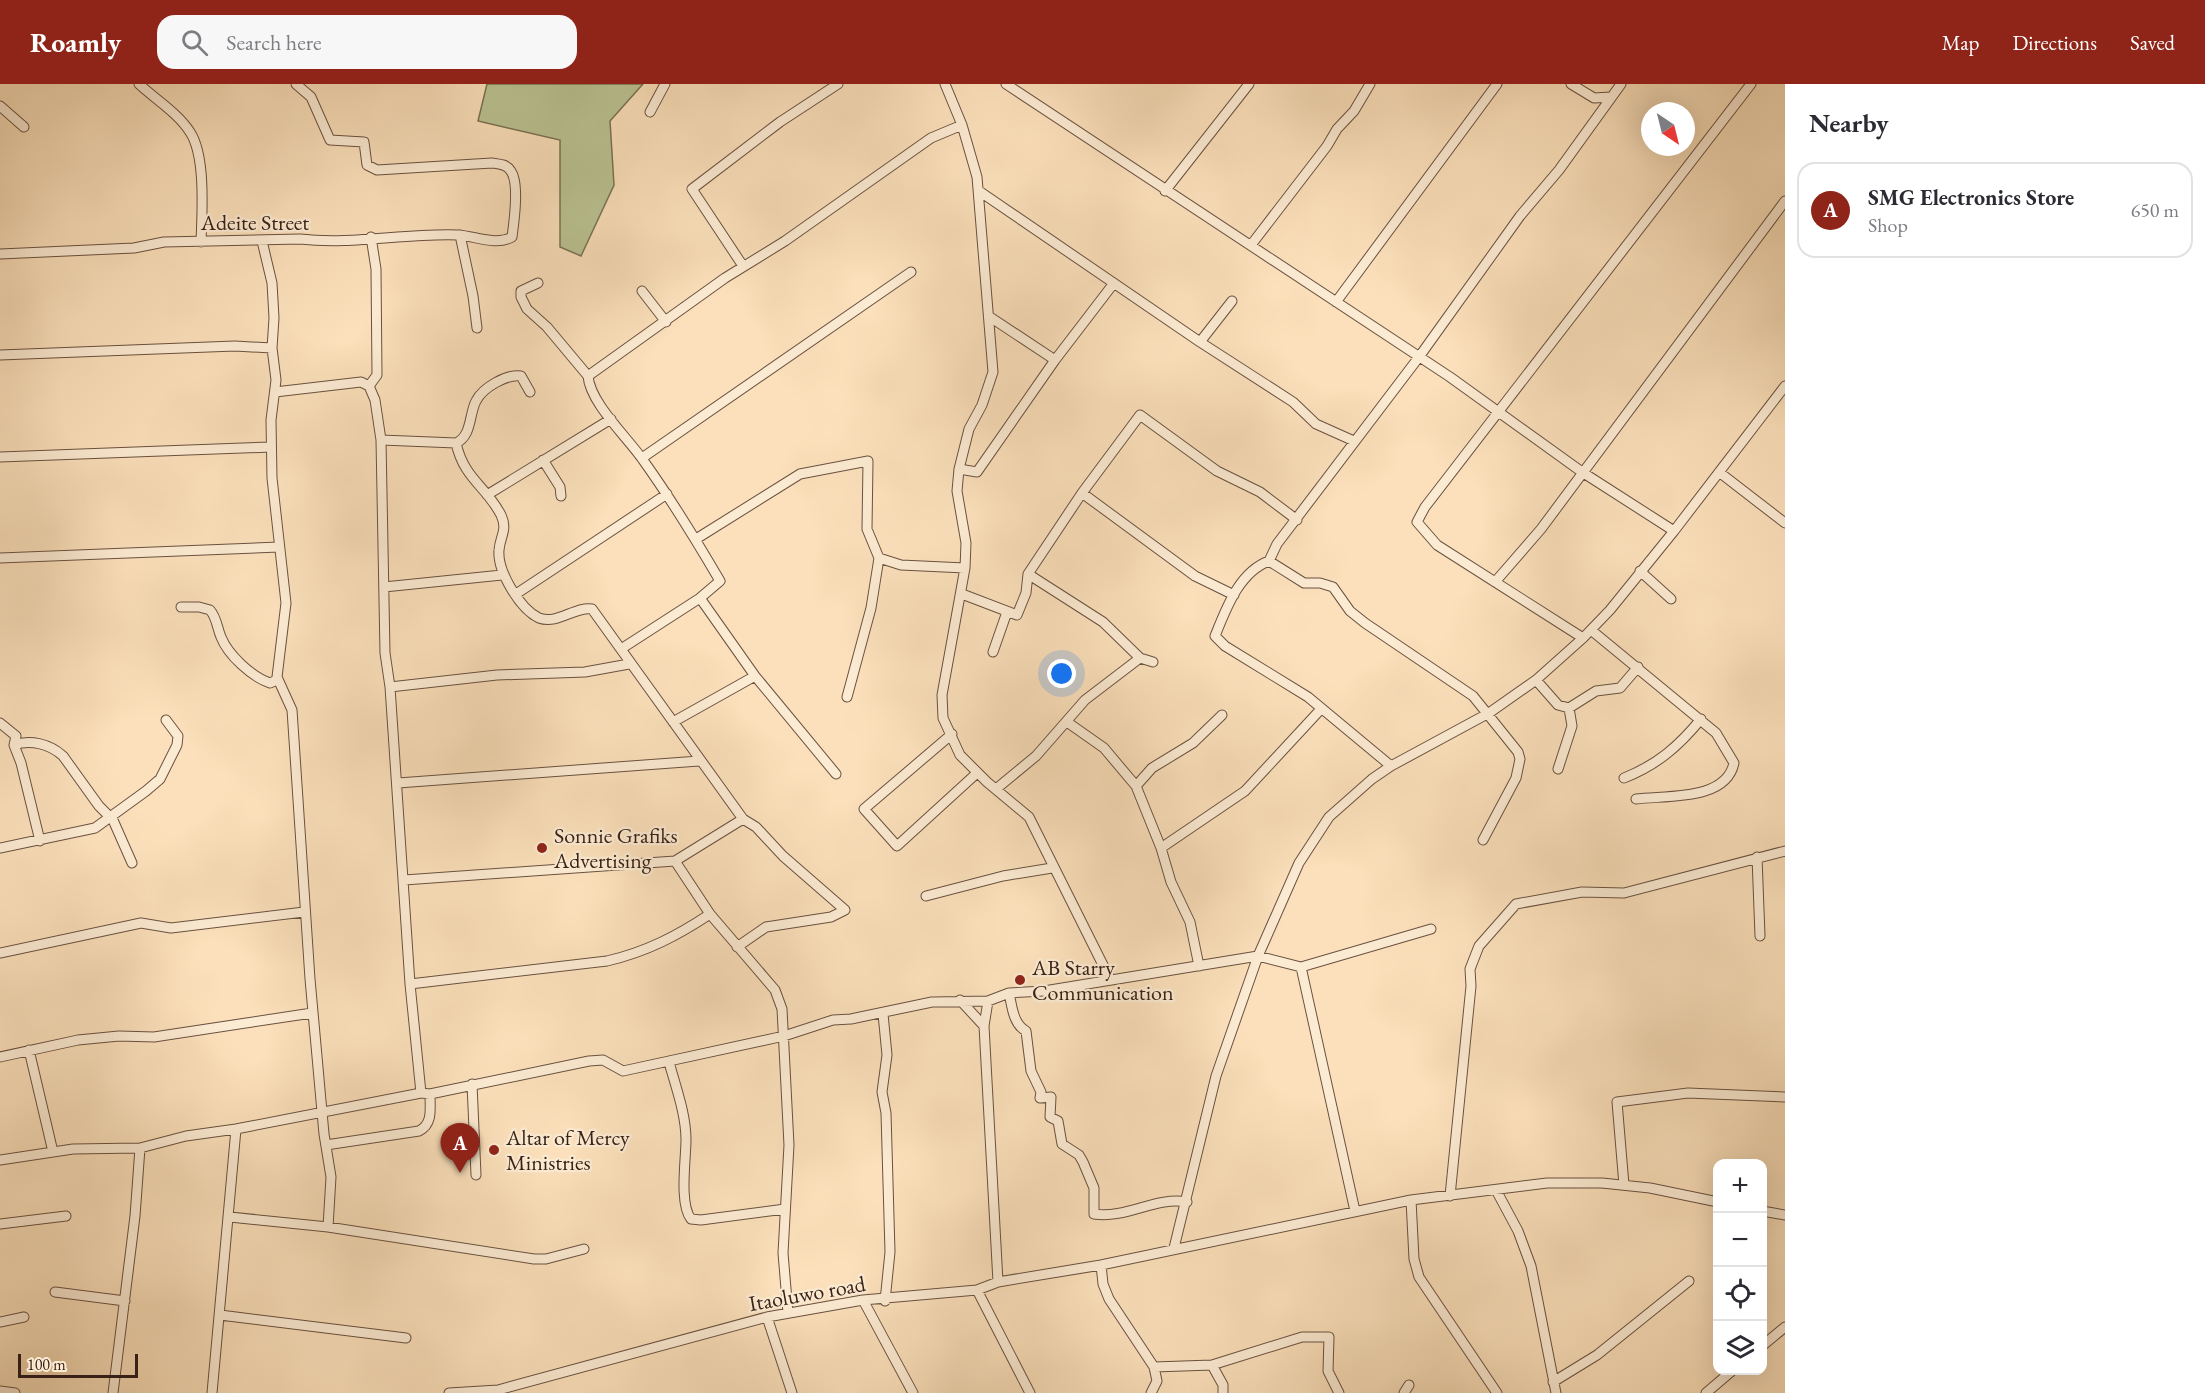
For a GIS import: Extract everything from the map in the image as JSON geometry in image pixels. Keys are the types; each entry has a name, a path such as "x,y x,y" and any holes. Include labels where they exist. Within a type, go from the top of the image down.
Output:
{"street":[{"path":"139,84 185,125 195,140 200,163 201,242"},
{"name":"Adeite Street","path":"0,254 134,248 164,242 300,239 318,241 460,235 484,241 510,239 515,180 511,170 504,165 376,170 366,165 364,142 330,140 311,97 296,84"},
{"path":"650,112 665,84"},
{"path":"743,266 692,189 780,122 838,84"},
{"path":"945,84 962,125 979,191 993,372 982,405 969,429 959,469 957,491 966,543 965,568 941,707 945,728 952,734 954,746 977,772 1029,817 1110,979"},
{"path":"1006,84 1419,357 1582,472 1674,531"},
{"path":"1165,191 1249,84"},
{"path":"1251,245 1327,146 1337,129 1354,111 1370,84"},
{"path":"1336,302 1497,84"},
{"path":"1571,84 1598,99 1611,97"},
{"path":"1391,766 1287,682 1225,646 1215,636 1234,595 1252,571 1269,561 1276,544 1297,520 1419,357 1520,216 1565,162 1621,84"},
{"path":"1583,638 1437,545 1417,522 1425,507 1751,84"},
{"path":"0,106 24,127"},
{"path":"588,376 743,266 785,241 931,138 962,125"},
{"path":"979,191 1200,342 1293,402 1316,424 1354,441"},
{"path":"1495,582 1541,529 1785,201"},
{"path":"460,235 473,296 477,328"},
{"path":"369,386 377,375 376,269 371,237"},
{"path":"262,241 272,283 274,330 272,348 276,392 272,400 271,447 286,603 277,680 287,693 292,710 312,1013 331,1177 328,1227"},
{"path":"642,458 911,273"},
{"path":"538,283 521,291 524,305 548,327 588,376 592,389 610,419 642,458 696,539 720,581 700,598 621,649"},
{"path":"959,469 977,472 1055,360 1114,283"},
{"path":"642,291 666,322"},
{"path":"1200,342 1232,301"},
{"path":"990,317 1055,360"},
{"path":"0,355 235,346 272,348"},
{"path":"381,440 456,443 465,435 477,399 496,384 512,374 521,376 531,392"},
{"path":"276,392 361,382 369,386 375,400 381,440 385,653 398,783 410,984 430,1119 427,1126 419,1131 326,1145"},
{"path":"1174,1248 1187,1202 1215,1076 1258,956 1284,894 1315,838 1329,818 1391,766 1489,713 1536,680 1583,638 1610,610 1674,531 1785,386"},
{"path":"962,594 1017,615 1026,593 1028,574 1082,493 1140,415 1217,471 1260,492 1297,520"},
{"path":"487,495 610,419"},
{"path":"456,443 466,472 487,495 504,524 505,531 499,548 502,575 525,607 545,619 592,609 629,664 743,819 845,910 831,917 766,927 737,947"},
{"path":"0,457 271,447"},
{"path":"543,460 561,487 561,496"},
{"path":"696,539 800,474 867,461 867,529 879,558 871,608 847,697"},
{"path":"1719,472 1785,523"},
{"path":"1082,493 1195,576 1234,595"},
{"path":"516,594 666,494"},
{"path":"0,558 279,547"},
{"path":"879,558 901,565 965,568"},
{"path":"1269,561 1304,583 1320,583 1333,587 1350,611 1473,696 1489,713 1494,724 1518,752 1520,759 1512,789 1483,840"},
{"path":"1640,571 1671,599"},
{"path":"1028,574 1103,622 1140,658 1153,662"},
{"path":"384,587 502,575"},
{"path":"700,598 755,676 836,774"},
{"path":"181,607 200,607 210,610 224,643 243,665 263,681 270,683 277,680"},
{"path":"993,652 1007,612"},
{"path":"1591,630 1701,719 1716,733 1731,754 1734,763 1732,771 1724,782 1714,789 1701,793 1636,799"},
{"path":"996,789 1036,756 1085,700 1140,658"},
{"path":"390,687 497,675 585,672 629,664"},
{"path":"1536,680 1558,705 1569,708 1596,691 1620,688 1638,667"},
{"path":"673,722 755,676"},
{"path":"1558,769 1572,726 1569,708"},
{"path":"1161,848 1245,791 1321,710"},
{"path":"1136,786 1152,768 1193,743 1222,715"},
{"path":"1624,778 1665,756 1687,736 1701,719"},
{"path":"0,848 95,828 151,786 163,774 178,740 166,720"},
{"path":"1066,722 1104,748 1136,786 1161,848 1171,882 1190,922 1198,966"},
{"path":"0,723 16,736 14,746 21,763 40,841"},
{"path":"952,734 864,809 897,846 977,772"},
{"path":"14,746 31,742 59,752 110,817 132,863"},
{"path":"398,783 699,761"},
{"path":"404,880 675,861 743,819"},
{"path":"1450,1196 1471,986 1470,969 1479,946 1512,907 1524,902 1582,892 1624,893 1785,850"},
{"path":"1757,857 1760,936"},
{"path":"675,861 710,914 775,990 782,1009 789,1145 783,1253 788,1313"},
{"path":"926,896 1004,876 1052,867"},
{"path":"0,953 129,924 141,923 171,928 304,912"},
{"path":"410,984 607,961 635,955 679,935 710,914"},
{"path":"0,1160 83,1148 140,1148 186,1136 237,1129 600,1060 623,1071 784,1036 833,1020 883,1014 932,1002 988,1001 1009,993 1044,991 1258,956 1301,967 1431,929"},
{"path":"1301,967 1356,1211"},
{"path":"1009,993 1017,1023 1026,1031 1031,1071 1041,1092 1040,1098 1051,1098 1050,1117 1058,1121 1062,1144 1080,1157 1094,1188 1094,1214 1136,1211 1167,1201 1187,1202"},
{"path":"960,1000 984,1026"},
{"path":"988,1001 984,1026 998,1282"},
{"path":"0,1057 78,1040 119,1036 154,1037 312,1013"},
{"path":"883,1014 887,1055 882,1092 886,1113 890,1252 885,1300"},
{"path":"29,1050 53,1152"},
{"path":"669,1062 686,1129 685,1201 687,1214 691,1218 701,1220 785,1209"},
{"path":"472,1084 476,1175"},
{"path":"1623,1185 1617,1102 1688,1093 1785,1097"},
{"path":"212,1393 237,1129"},
{"path":"113,1393 125,1301 140,1148"},
{"name":"Itaoluwo road","path":"449,1393 498,1391 767,1317 863,1300 885,1300 976,1290 998,1282 1101,1265 1411,1200 1547,1183 1623,1185 1713,1201"},
{"path":"1496,1190 1518,1231 1531,1266 1556,1393"},
{"path":"1411,1200 1414,1259 1419,1277 1497,1393"},
{"path":"1767,1212 1785,1215"},
{"path":"0,1224 66,1216"},
{"path":"230,1217 328,1227 534,1259 546,1259 584,1249"},
{"path":"1101,1265 1103,1284 1109,1299 1154,1367 1157,1381 1151,1393"},
{"path":"1553,1382 1597,1355 1689,1281"},
{"path":"976,1290 1030,1393"},
{"path":"55,1292 125,1301"},
{"path":"863,1300 913,1393"},
{"path":"220,1315 406,1338"},
{"path":"0,1322 24,1317"},
{"path":"767,1317 792,1393"},
{"path":"1767,1342 1785,1327"},
{"path":"1154,1367 1212,1365 1302,1337 1329,1337 1328,1371 1339,1393"},
{"path":"1212,1365 1223,1385 1223,1393"},
{"path":"1706,1393 1728,1375"},
{"path":"0,1391 15,1393"}],"green space":[{"path":"487,84 643,84 610,121 614,185 581,256 560,247 560,140 478,121"}],"place":[{"name":"Sonnie Grafiks Advertising","path":"542,848"},
{"name":"AB Starry Communication","path":"1020,980"},
{"name":"Altar of Mercy Ministries","path":"494,1150"},
{"name":"SMG Electronics Store","path":"460,1173"}]}
